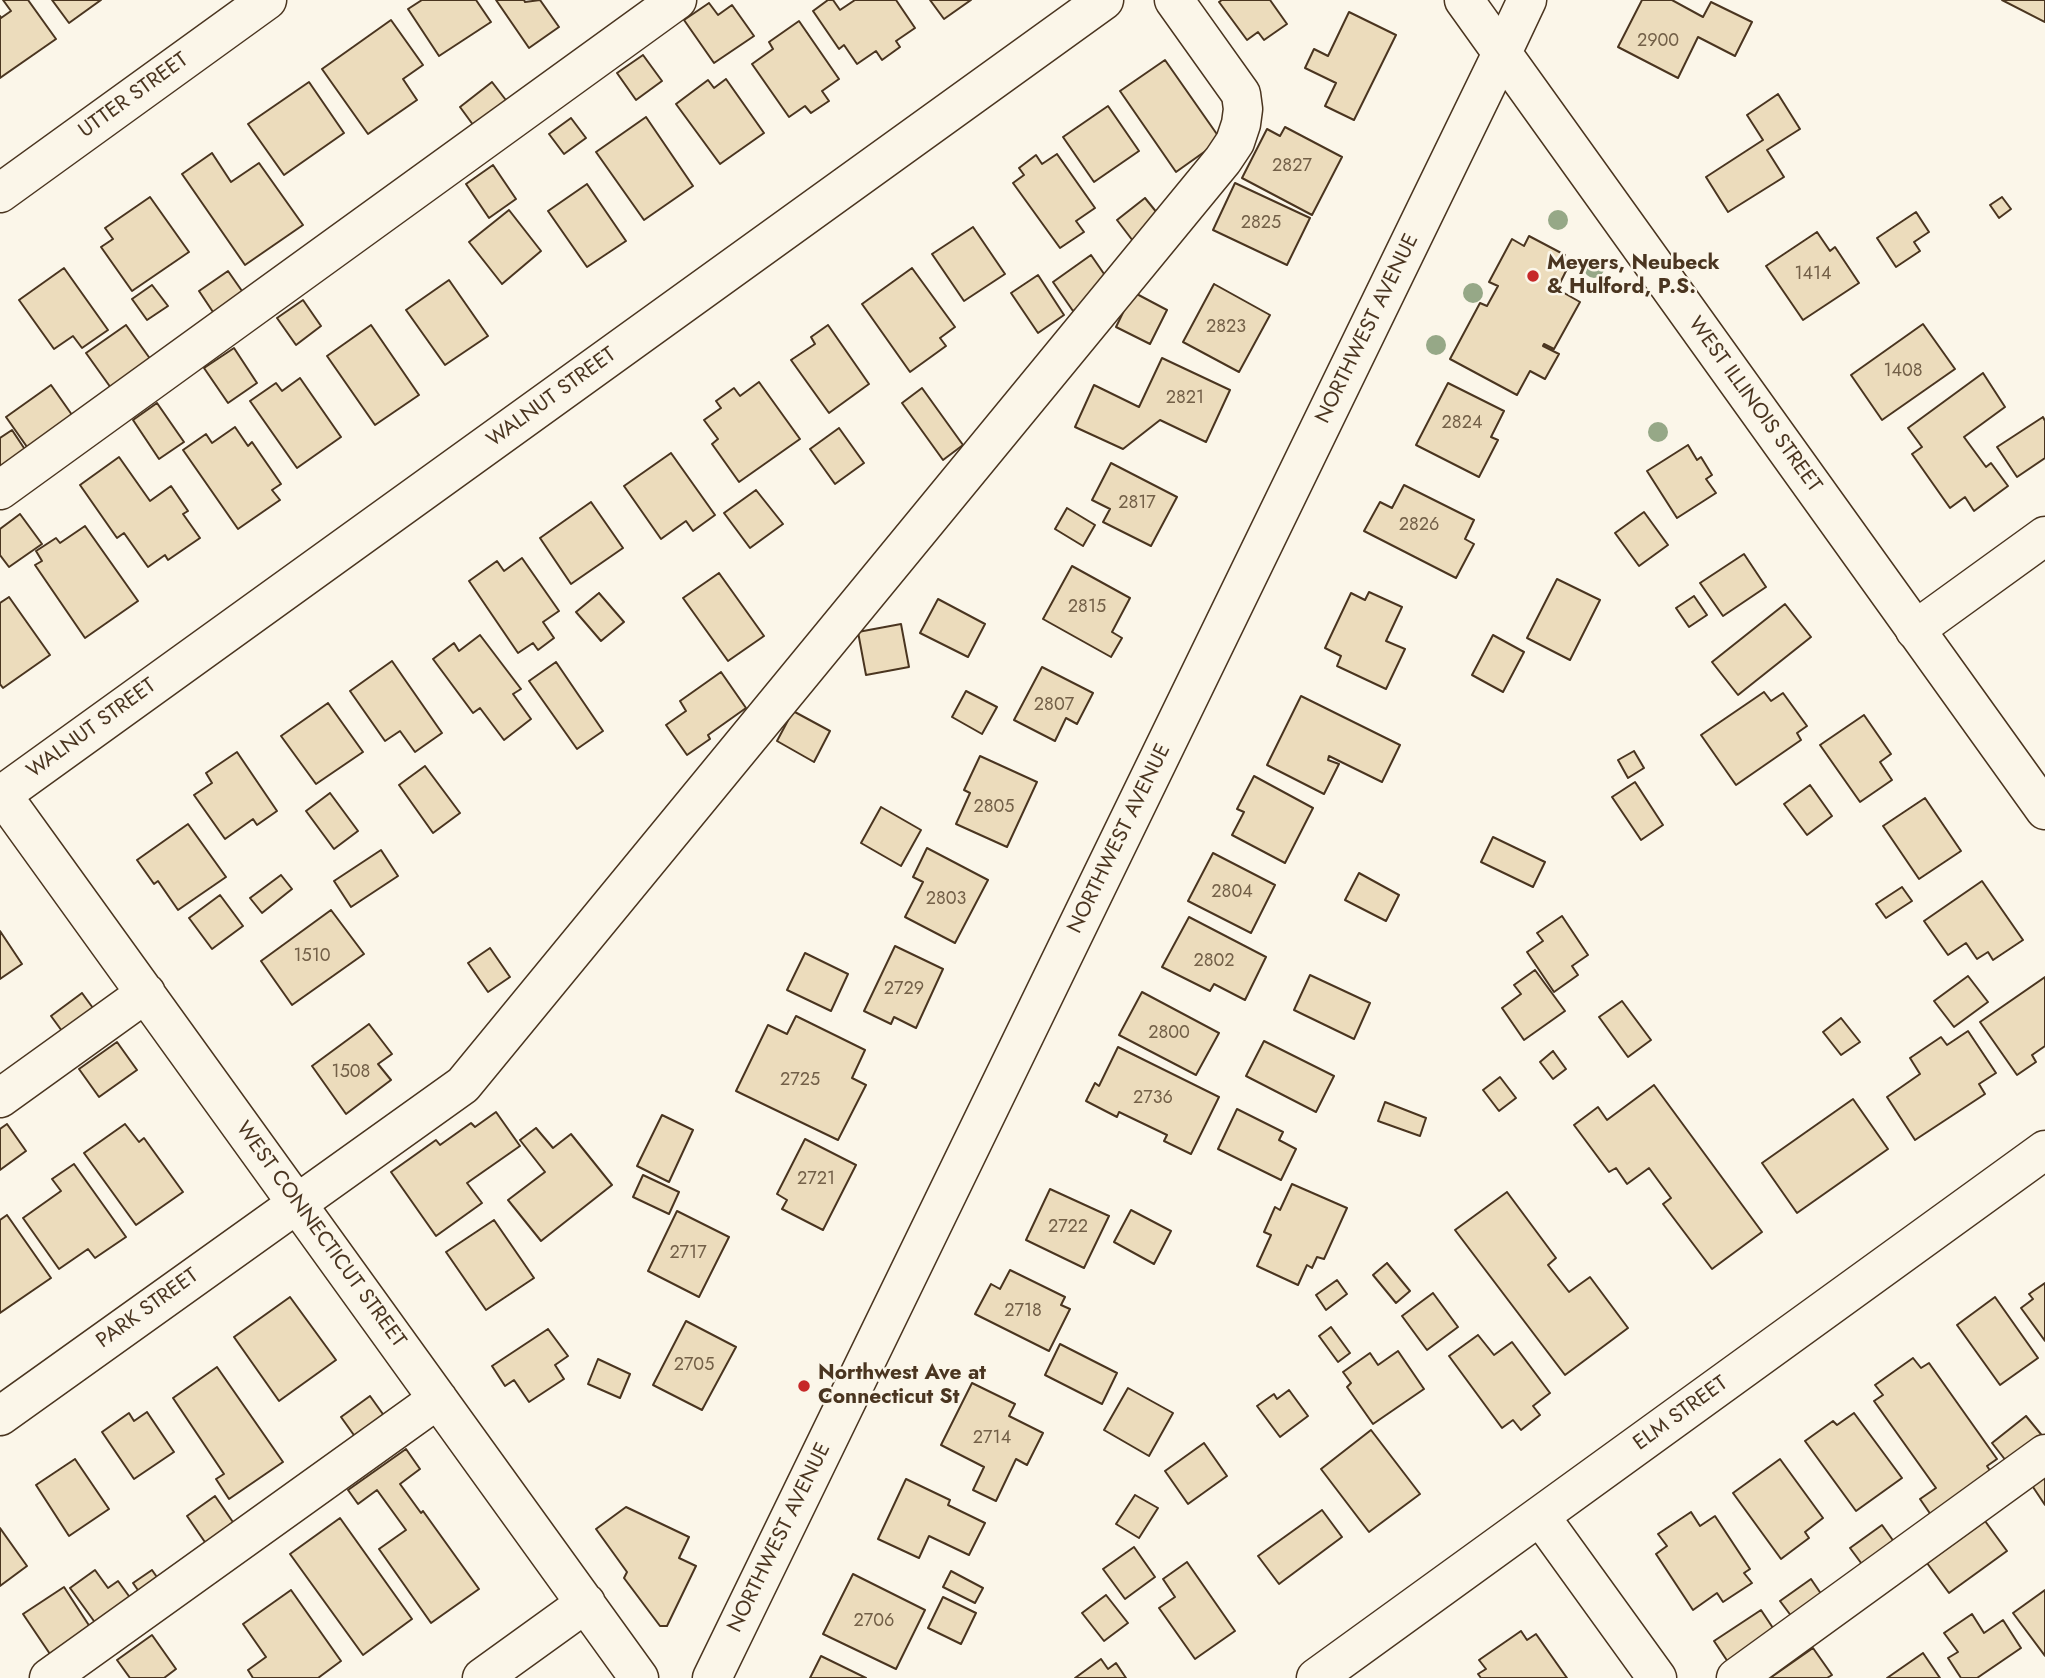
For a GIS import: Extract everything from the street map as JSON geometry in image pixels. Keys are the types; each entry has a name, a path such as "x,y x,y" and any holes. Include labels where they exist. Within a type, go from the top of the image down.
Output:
{"street":[{"name":"UTTER STREET","path":"0,193 267,0"},
{"path":"0,489 677,0"},
{"name":"WALNUT STREET","path":"1,794 1104,0"},
{"name":"PARK STREET","path":"0,1416 463,1085 1223,160 1235,142 1243,109 1241,94 1174,0"},
{"name":"WEST ILLINOIS STREET","path":"1464,0 2045,810"},
{"name":"NORTHWEST AVENUE","path":"712,1678 1528,0"},
{"path":"1916,630 2045,536"},
{"name":"WEST CONNECTICUT STREET","path":"1,794 639,1678"},
{"path":"0,1098 146,993"},
{"name":"ELM STREET","path":"1316,1678 2045,1150"},
{"path":"49,1678 438,1399"},
{"path":"1737,1678 2045,1454"},
{"path":"1540,1516 1657,1678"},
{"path":"482,1678 586,1603"}],"building":[{"path":"3,0 28,0 56,39 0,78 0,16 1,18 11,11"},
{"path":"52,0 101,0 69,23"},
{"path":"422,0 476,0 491,22 439,56 408,9"},
{"path":"496,0 540,0 559,27 529,48"},
{"path":"828,0 833,0 840,10 855,0 896,0 915,28 896,41 900,47 882,60 876,51 857,64 844,45 839,49 813,11"},
{"path":"930,0 971,0 944,19"},
{"path":"1270,0 1287,24 1264,40 1258,32 1247,40 1219,2"},
{"path":"1642,0 1672,0 1703,17 1711,2 1752,22 1735,56 1698,37 1678,78 1618,47"},
{"path":"2002,0 2045,0 2045,22"},
{"path":"709,3 718,15 732,5 754,36 714,63 684,20"},
{"path":"1349,12 1396,35 1354,120 1325,106 1336,83 1305,68 1314,49 1328,56"},
{"path":"391,20 423,65 403,79 417,100 368,134 322,69"},
{"path":"799,21 839,79 822,91 829,101 811,113 805,106 789,117 752,64 773,49 769,42"},
{"path":"643,55 662,81 636,100 617,73"},
{"path":"1165,60 1221,140 1176,172 1120,91"},
{"path":"726,79 764,133 720,164 676,104 708,80 714,88"},
{"path":"309,82 344,133 284,175 248,124"},
{"path":"492,82 512,108 479,133 460,107"},
{"path":"1778,94 1800,129 1767,150 1784,177 1728,212 1706,177 1763,140 1747,115"},
{"path":"1108,106 1139,151 1094,182 1063,137"},
{"path":"646,117 693,186 644,220 596,152"},
{"path":"571,118 586,138 564,154 549,134"},
{"path":"1285,127 1342,157 1312,215 1242,178 1267,129 1280,136"},
{"path":"212,153 231,182 259,163 303,225 245,265 182,174"},
{"path":"1057,154 1095,208 1076,221 1084,232 1060,248 1013,183 1024,175 1019,168 1036,155 1042,164"},
{"path":"493,165 516,199 489,218 466,184"},
{"path":"1235,183 1310,218 1287,265 1213,230"},
{"path":"587,184 626,241 587,267 548,211"},
{"path":"150,197 189,252 132,291 101,247 113,239 105,228"},
{"path":"2002,197 2011,209 1999,218 1990,205"},
{"path":"1145,198 1162,219 1133,241 1117,220"},
{"path":"509,210 541,251 502,284 469,242"},
{"path":"1916,212 1929,232 1914,242 1920,251 1896,267 1877,238"},
{"path":"973,227 1005,274 964,301 932,254"},
{"path":"1817,232 1830,251 1835,247 1859,283 1803,320 1766,266"},
{"path":"1529,236 1565,255 1560,263 1568,267 1557,289 1580,302 1554,349 1544,344 1543,346 1559,354 1545,379 1530,371 1517,395 1450,359 1480,303 1487,306 1498,286 1489,282 1512,239 1524,246"},
{"path":"1091,255 1111,284 1073,311 1053,282"},
{"path":"64,268 108,330 82,348 73,336 54,349 19,300"},
{"path":"912,268 955,327 940,338 946,346 910,372 862,304"},
{"path":"228,271 249,301 219,321 199,291"},
{"path":"1038,275 1064,315 1038,333 1011,293"},
{"path":"449,280 488,336 445,365 406,310"},
{"path":"1214,284 1270,315 1239,372 1183,342"},
{"path":"152,285 168,306 147,320 132,299"},
{"path":"1133,292 1167,310 1150,344 1116,327"},
{"path":"303,300 321,326 296,345 277,318"},
{"path":"1923,324 1955,369 1882,420 1851,375"},
{"path":"126,325 156,367 116,395 86,353"},
{"path":"371,325 419,395 375,425 327,356"},
{"path":"828,325 869,384 829,413 791,360 815,344 811,337"},
{"path":"234,348 257,383 228,403 204,368"},
{"path":"1162,358 1230,390 1206,442 1160,420 1123,449 1075,427 1094,385 1139,407"},
{"path":"1983,373 2005,407 1964,437 1986,467 1991,463 2008,486 1974,511 1965,497 1950,508 1912,454 1922,447 1908,428"},
{"path":"300,378 341,437 297,468 250,401 276,383 282,391"},
{"path":"759,382 800,439 739,482 712,444 718,439 704,420 721,408 716,401 734,388 740,396"},
{"path":"1448,383 1504,411 1491,437 1498,440 1479,477 1416,445"},
{"path":"51,385 77,422 32,454 6,417"},
{"path":"922,388 963,445 943,460 902,403"},
{"path":"157,403 184,442 159,459 133,420"},
{"path":"2043,417 2045,458 2017,477 1997,447"},
{"path":"235,427 248,446 252,442 281,484 272,490 280,500 238,529 183,450 206,434 212,443"},
{"path":"839,428 864,463 835,484 810,449"},
{"path":"12,430 30,457 0,478 0,438"},
{"path":"1688,445 1697,460 1701,457 1712,475 1706,479 1716,493 1677,518 1647,471"},
{"path":"671,453 715,515 693,531 686,521 661,539 624,486"},
{"path":"119,457 150,501 171,486 188,511 183,514 200,538 168,560 165,555 148,567 124,533 117,538 80,485"},
{"path":"1111,463 1177,497 1151,546 1103,522 1110,509 1092,500"},
{"path":"1404,485 1474,520 1465,539 1474,544 1456,578 1364,531 1380,502 1392,508"},
{"path":"756,490 783,524 750,548 724,513"},
{"path":"591,502 623,548 571,584 540,538"},
{"path":"1067,508 1095,525 1083,546 1055,529"},
{"path":"1644,512 1668,545 1639,566 1615,533"},
{"path":"20,514 42,544 9,567 0,555 0,529"},
{"path":"85,526 138,601 85,638 35,565 42,561 36,551 56,538 60,543"},
{"path":"1744,554 1766,587 1723,616 1700,583"},
{"path":"522,558 559,611 543,622 554,638 538,650 533,643 518,653 469,581 497,561 504,571"},
{"path":"1072,566 1130,598 1112,632 1122,638 1111,657 1043,619"},
{"path":"719,573 764,636 728,661 683,598"},
{"path":"1557,579 1600,600 1570,660 1527,638"},
{"path":"1369,592 1402,607 1386,641 1405,649 1386,689 1337,666 1341,656 1325,648 1351,593 1365,600"},
{"path":"599,593 624,622 601,641 576,612"},
{"path":"1694,596 1707,615 1689,627 1676,608"},
{"path":"9,597 50,655 3,688 0,684 0,603"},
{"path":"938,599 985,624 968,657 920,633"},
{"path":"1785,604 1811,637 1738,695 1712,662"},
{"path":"901,624 909,667 866,675 858,632"},
{"path":"480,635 521,689 513,694 531,719 504,740 480,708 473,713 433,659 454,643 459,651"},
{"path":"1493,635 1524,652 1503,692 1472,675"},
{"path":"392,661 442,733 415,752 400,731 385,741 350,691"},
{"path":"556,662 603,731 577,749 529,681"},
{"path":"1042,667 1093,693 1077,724 1066,718 1055,741 1014,720"},
{"path":"721,672 746,708 708,735 710,739 687,755 666,725 686,711 680,701"},
{"path":"966,691 997,707 982,734 952,717"},
{"path":"1764,692 1771,701 1783,693 1807,726 1797,733 1801,740 1736,785 1701,735"},
{"path":"1301,696 1400,745 1382,782 1329,756 1328,760 1339,764 1324,794 1267,765"},
{"path":"328,703 363,752 316,784 281,736"},
{"path":"793,711 830,731 814,762 777,741"},
{"path":"1864,715 1891,754 1880,762 1892,780 1860,802 1820,745"},
{"path":"1634,751 1644,768 1628,778 1618,760"},
{"path":"237,752 277,811 257,825 253,819 225,839 194,795 212,783 206,773"},
{"path":"980,756 1037,782 1007,847 956,824 970,793 964,790"},
{"path":"425,766 460,813 433,833 399,785"},
{"path":"1254,776 1313,808 1285,863 1232,835 1244,812 1237,809"},
{"path":"1635,782 1663,825 1641,840 1612,797"},
{"path":"1810,785 1832,816 1807,835 1784,804"},
{"path":"330,793 358,831 334,849 306,811"},
{"path":"1925,798 1961,851 1919,879 1883,826"},
{"path":"881,807 921,830 901,866 861,843"},
{"path":"188,824 226,877 178,910 158,881 154,884 137,860"},
{"path":"1493,837 1545,862 1533,887 1481,862"},
{"path":"927,848 988,880 955,943 905,917 923,882 913,877"},
{"path":"381,850 398,876 351,907 334,881"},
{"path":"1213,853 1275,885 1251,933 1188,901"},
{"path":"1359,873 1399,895 1386,921 1345,900"},
{"path":"281,875 292,889 262,913 250,898"},
{"path":"1982,881 2023,940 1993,960 1988,952 1977,959 1966,943 1948,955 1924,921"},
{"path":"1902,887 1912,901 1886,918 1876,904"},
{"path":"220,895 243,926 212,949 189,918"},
{"path":"331,910 364,954 292,1005 261,961"},
{"path":"1562,916 1588,955 1572,966 1578,975 1554,992 1527,952 1543,941 1537,933"},
{"path":"1189,917 1266,957 1245,1000 1214,984 1210,991 1162,967"},
{"path":"0,931 22,964 0,979"},
{"path":"895,946 943,969 916,1028 894,1017 891,1024 864,1011"},
{"path":"490,948 510,977 488,992 468,963"},
{"path":"805,953 848,974 831,1011 787,990"},
{"path":"1535,970 1565,1011 1524,1040 1502,1008 1521,994 1514,985"},
{"path":"1310,975 1370,1003 1354,1039 1294,1010"},
{"path":"1968,976 1988,1002 1954,1027 1934,1001"},
{"path":"2045,977 2045,1046 2032,1055 2036,1062 2017,1075 1980,1022"},
{"path":"1142,992 1219,1033 1196,1075 1119,1035"},
{"path":"82,993 101,1019 70,1042 51,1016"},
{"path":"1622,1001 1651,1040 1628,1057 1599,1017"},
{"path":"796,1016 865,1050 852,1078 866,1085 838,1140 736,1091 768,1025 787,1034"},
{"path":"1841,1018 1860,1042 1841,1055 1823,1032"},
{"path":"369,1024 392,1054 378,1064 391,1080 346,1114 312,1066"},
{"path":"1968,1031 1996,1073 1979,1084 1985,1094 1915,1140 1887,1097 1920,1074 1910,1058 1941,1037 1947,1045"},
{"path":"1264,1041 1334,1076 1316,1112 1246,1076"},
{"path":"117,1042 137,1070 99,1097 79,1069"},
{"path":"1118,1047 1219,1097 1191,1154 1164,1141 1167,1135 1119,1112 1117,1117 1086,1101 1095,1083 1099,1086"},
{"path":"1553,1051 1566,1069 1553,1079 1540,1062"},
{"path":"1500,1077 1516,1098 1499,1111 1483,1090"},
{"path":"1654,1085 1762,1232 1712,1269 1663,1204 1671,1198 1649,1168 1627,1184 1616,1168 1609,1172 1574,1125 1598,1107 1607,1120"},
{"path":"1853,1099 1888,1149 1797,1213 1762,1163"},
{"path":"1385,1102 1426,1118 1420,1136 1378,1121"},
{"path":"1237,1109 1283,1132 1279,1140 1296,1149 1281,1180 1218,1149"},
{"path":"496,1112 520,1146 467,1183 482,1203 436,1236 391,1172 436,1140 440,1145 471,1123 475,1127"},
{"path":"662,1115 693,1130 669,1182 637,1166"},
{"path":"7,1124 26,1151 0,1170 0,1129"},
{"path":"125,1124 139,1142 144,1138 183,1192 136,1225 84,1153"},
{"path":"536,1128 553,1148 571,1134 612,1185 541,1241 508,1200 545,1172 520,1140"},
{"path":"805,1139 856,1165 823,1230 782,1209 787,1200 777,1194"},
{"path":"74,1164 126,1237 95,1258 88,1249 59,1269 23,1218 61,1191 52,1179"},
{"path":"643,1175 679,1192 669,1214 633,1197"},
{"path":"1292,1184 1347,1208 1324,1259 1317,1257 1312,1268 1307,1265 1298,1285 1257,1266 1271,1235 1264,1232 1275,1207 1280,1210"},
{"path":"1050,1189 1109,1216 1084,1268 1026,1240"},
{"path":"1507,1192 1556,1258 1548,1265 1569,1292 1590,1277 1628,1328 1565,1375 1455,1230"},
{"path":"1131,1210 1171,1231 1154,1264 1114,1242"},
{"path":"677,1211 729,1237 699,1297 648,1271"},
{"path":"7,1215 51,1278 0,1313 0,1220"},
{"path":"494,1220 534,1278 486,1310 446,1252"},
{"path":"1387,1263 1410,1291 1396,1303 1373,1275"},
{"path":"1010,1270 1065,1297 1061,1305 1070,1309 1049,1351 975,1314 991,1284 1000,1289"},
{"path":"1337,1280 1347,1294 1326,1310 1316,1295"},
{"path":"2045,1283 2045,1341 2021,1308 2033,1299 2029,1294"},
{"path":"1433,1293 1458,1327 1427,1350 1402,1316"},
{"path":"290,1297 336,1360 279,1401 234,1337"},
{"path":"1995,1297 2038,1358 2000,1385 1957,1325"},
{"path":"686,1321 736,1347 702,1410 653,1385"},
{"path":"1331,1327 1350,1353 1338,1362 1319,1336"},
{"path":"548,1329 568,1356 555,1365 564,1379 529,1402 514,1380 505,1386 492,1366"},
{"path":"1478,1335 1494,1355 1512,1342 1550,1393 1533,1406 1540,1415 1521,1430 1513,1420 1502,1428 1449,1356"},
{"path":"1060,1344 1117,1373 1102,1404 1045,1375"},
{"path":"1398,1351 1424,1389 1373,1424 1347,1387 1351,1383 1343,1372 1370,1353 1378,1365"},
{"path":"1913,1358 1921,1368 1929,1363 1997,1459 1987,1466 2000,1486 1940,1528 1920,1499 1936,1488 1874,1401 1883,1395 1875,1385"},
{"path":"598,1359 630,1374 620,1398 588,1384"},
{"path":"217,1367 283,1462 229,1499 216,1479 224,1474 173,1398"},
{"path":"972,1383 1015,1404 1009,1416 1043,1433 1027,1465 1016,1459 996,1501 973,1490 984,1467 941,1445"},
{"path":"1128,1388 1173,1413 1149,1456 1104,1430"},
{"path":"1289,1390 1308,1416 1280,1437 1257,1406 1274,1394 1277,1399"},
{"path":"370,1396 390,1424 361,1445 341,1417"},
{"path":"147,1412 174,1452 134,1479 102,1432 129,1413 134,1421"},
{"path":"1854,1413 1902,1478 1856,1511 1805,1441 1833,1421 1837,1425"},
{"path":"2026,1416 2045,1439 2014,1471 1992,1443"},
{"path":"1371,1430 1420,1494 1369,1532 1321,1469"},
{"path":"1204,1443 1227,1476 1188,1504 1165,1471"},
{"path":"406,1449 420,1469 400,1484 421,1513 423,1511 479,1589 431,1623 379,1549 406,1530 377,1490 358,1504 348,1490"},
{"path":"75,1459 109,1509 69,1536 36,1485"},
{"path":"1780,1459 1823,1518 1805,1532 1809,1538 1781,1559 1733,1493"},
{"path":"2045,1475 2045,1505 2031,1484"},
{"path":"906,1479 950,1500 948,1505 985,1523 969,1555 929,1536 919,1558 878,1539"},
{"path":"1135,1495 1158,1508 1139,1538 1116,1524"},
{"path":"215,1496 237,1528 209,1548 187,1516"},
{"path":"626,1507 689,1537 679,1558 696,1566 667,1626 660,1626 624,1578 627,1572 596,1529"},
{"path":"1322,1510 1342,1537 1279,1584 1258,1556"},
{"path":"1691,1512 1700,1526 1715,1516 1750,1569 1744,1573 1752,1583 1723,1602 1717,1593 1693,1610 1656,1554 1667,1546 1658,1534"},
{"path":"340,1518 412,1619 363,1655 290,1554"},
{"path":"1985,1521 2007,1551 1949,1593 1927,1563"},
{"path":"1882,1525 1902,1553 1870,1575 1850,1548"},
{"path":"0,1528 27,1566 0,1586"},
{"path":"1134,1547 1155,1577 1125,1599 1103,1569"},
{"path":"1187,1562 1235,1631 1195,1659 1159,1608 1175,1597 1163,1579"},
{"path":"95,1570 108,1588 118,1581 134,1603 99,1628 70,1588"},
{"path":"152,1570 161,1583 142,1596 133,1583"},
{"path":"951,1571 983,1588 975,1603 943,1587"},
{"path":"853,1574 925,1610 896,1669 823,1634"},
{"path":"1811,1579 1828,1604 1798,1625 1780,1601"},
{"path":"64,1587 92,1630 52,1657 23,1614"},
{"path":"291,1590 341,1661 318,1678 253,1678 248,1670 266,1657 243,1624"},
{"path":"2045,1590 2045,1656 2013,1613"},
{"path":"1106,1595 1128,1623 1104,1641 1082,1613"},
{"path":"943,1597 976,1613 961,1644 928,1628"},
{"path":"1761,1610 1779,1637 1732,1668 1714,1641"},
{"path":"1972,1614 1984,1633 2003,1620 2021,1648 1977,1678 1961,1678 1948,1658 1958,1652 1944,1633"},
{"path":"1521,1631 1527,1640 1536,1634 1567,1678 1481,1678 1478,1674 1486,1669 1479,1660"},
{"path":"152,1635 176,1669 164,1678 130,1678 117,1660"},
{"path":"1813,1648 1832,1675 1827,1678 1770,1678"},
{"path":"1923,1653 1940,1678 1887,1678"},
{"path":"821,1656 866,1678 810,1678"},
{"path":"1101,1659 1108,1669 1116,1663 1126,1678 1075,1678"}],"place":[{"name":"Meyers, Neubeck & Hulford, P.S.","path":"1533,276"},
{"name":"Northwest Ave at Connecticut St","path":"804,1386"}]}
